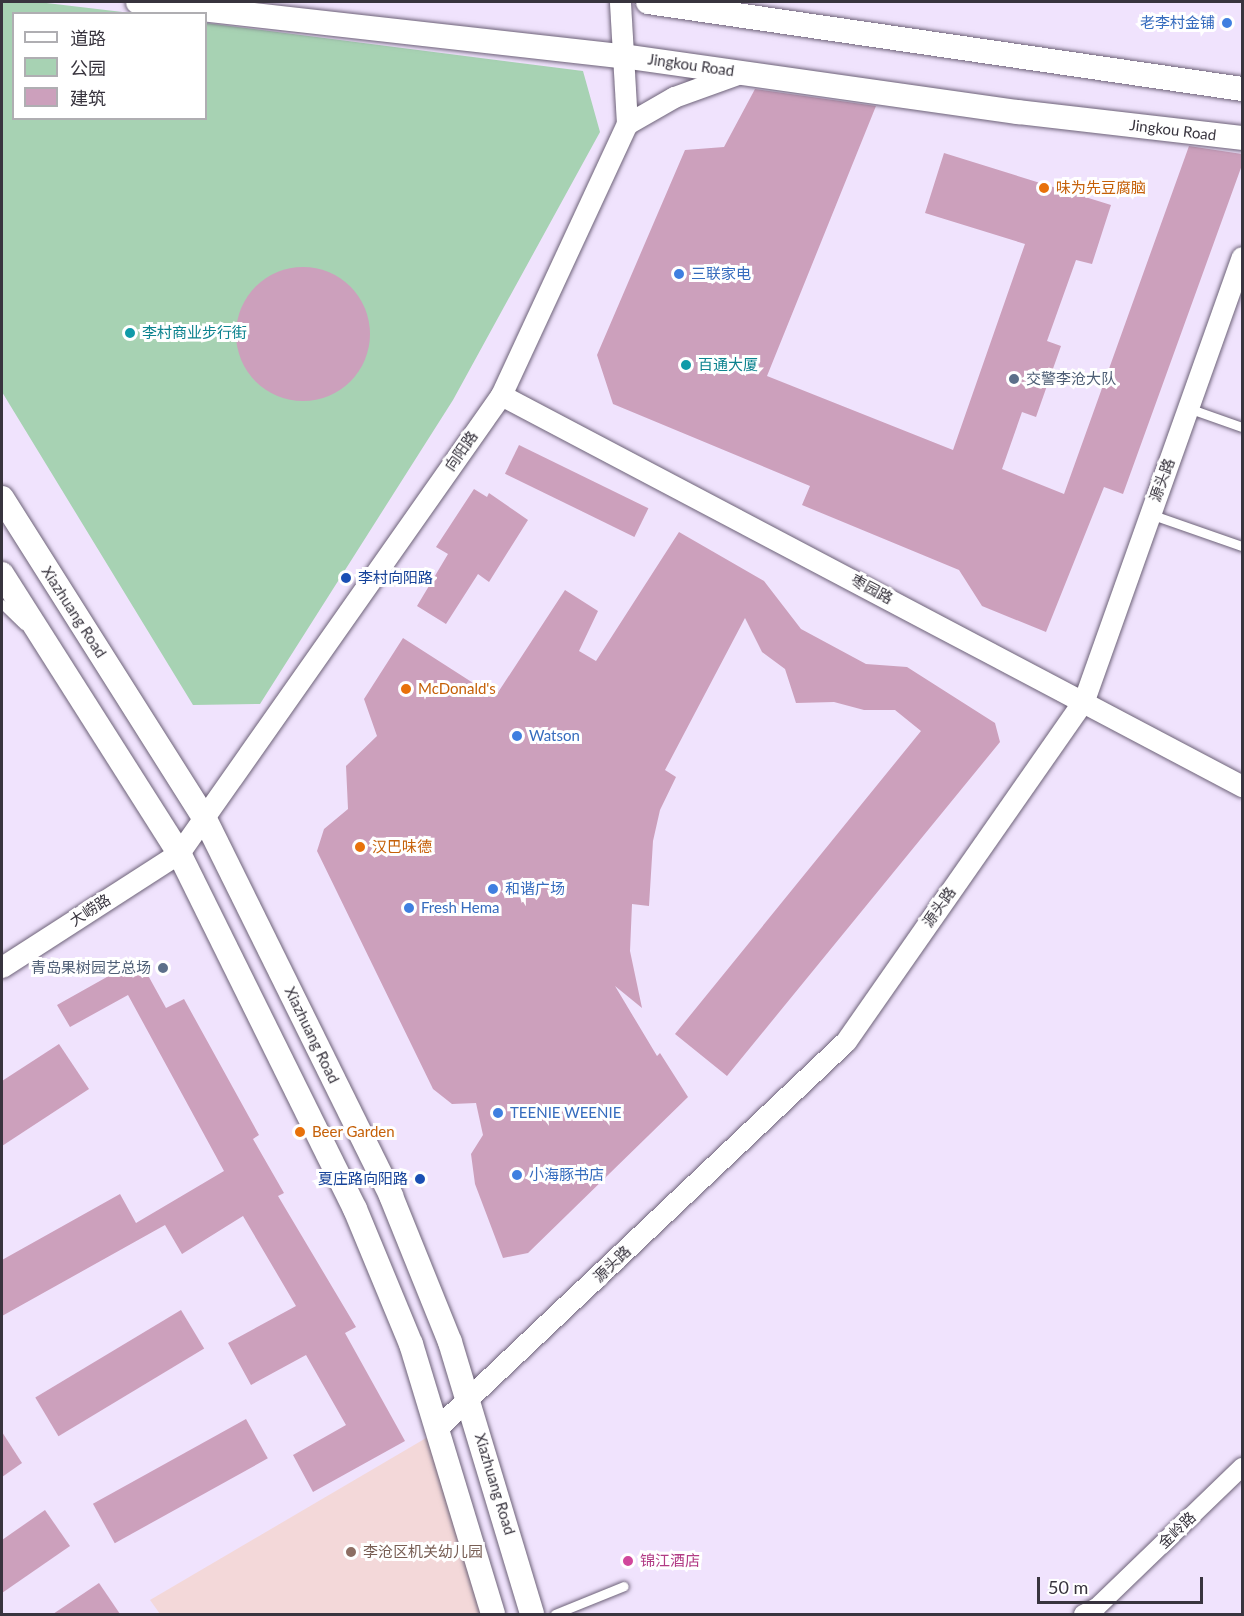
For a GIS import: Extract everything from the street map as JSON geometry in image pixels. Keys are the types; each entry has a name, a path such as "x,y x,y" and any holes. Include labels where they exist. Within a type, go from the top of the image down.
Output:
{"main road":[{"name":"Jingkou Road","path":"138,2 623,56 1018,112 1242,138"},
{"path":"648,2 1242,89"},
{"name":"Xiazhuang Road","path":"2,498 204,817 391,1196 470,1401 531,1614"},
{"path":"2,574 179,852 355,1209 411,1344 439,1426 493,1614"}],"street":[{"name":"向阳路","path":"179,852 501,395 627,123 620,2"},
{"path":"627,123 674,97 743,72"},
{"name":"源头路","path":"439,1426 470,1401 846,1041 1084,700 1242,257"},
{"name":"枣园路","path":"501,395 1084,700 1242,786"},
{"name":"大崂路","path":"2,967 179,852"},
{"name":"金岭路","path":"1083,1614 1097,1607 1242,1467"}],"lane":[{"path":"1188,408 1242,427"},
{"path":"1150,514 1242,546"},
{"path":"2,604 50,649"},
{"path":"555,1614 624,1586"}],"shaded area":[{"name":"李沧区机关幼儿园","path":"438,1431 486,1614 160,1614 150,1600"}],"green space":[{"path":"2,2 38,2 123,12 12,12 12,120 207,120 207,23 583,71 600,132 453,400 260,704 193,705 2,392"}],"building":[{"name":"百通大厦","path":"755,89 876,106 767,376 953,450 1025,244 925,213 944,153 1111,205 1092,264 1076,260 1047,341 1061,346 1036,417 1022,412 1002,469 1064,494 1189,146 1242,154 1242,165 1123,494 1104,487 1046,632 982,606 959,570 802,505 810,486 613,404 597,355 685,150 724,147"},
{"path":"303,267 329,272 350,287 365,308 370,334 365,360 350,381 329,396 303,401 277,396 256,381 241,360 236,334 241,308 256,287 277,272"},
{"path":"519,445 648,508 634,537 505,474"},
{"path":"474,489 487,497 489,493 528,520 489,582 478,574 446,624 417,606 448,554 436,547"},
{"name":"和谐广场","path":"679,532 764,581 801,629 866,664 907,667 995,723 1000,742 727,1076 675,1034 921,731 895,710 864,710 834,702 796,703 785,669 762,652 745,618 665,770 676,777 660,810 653,841 649,906 632,904 630,951 642,1008 615,986 657,1056 660,1053 688,1097 528,1253 503,1258 475,1184 471,1154 483,1135 476,1103 452,1104 433,1089 317,851 324,829 348,809 346,766 377,736 364,699 403,638 495,697 565,590 598,611 579,651 596,661"},
{"path":"139,959 166,1008 184,999 259,1135 253,1139 284,1193 278,1196 356,1327 345,1333 405,1441 313,1492 293,1455 346,1425 306,1355 251,1385 228,1343 296,1306 243,1216 182,1254 165,1225 2,1316 2,1260 120,1194 136,1223 224,1171 128,995 70,1027 57,1005"},
{"path":"59,1044 89,1089 2,1146 2,1081"},
{"path":"181,1310 204,1349 58,1436 35,1398"},
{"path":"246,1419 268,1458 115,1543 93,1504"},
{"path":"2,1432 22,1463 2,1477"},
{"path":"45,1510 70,1546 2,1593 2,1540"},
{"path":"99,1583 120,1614 53,1614"}],"place":[{"name":"老李村金铺","path":"1227,23"},
{"name":"味为先豆腐脑","path":"1044,188"},
{"name":"三联家电","path":"679,274"},
{"name":"李村商业步行街","path":"130,333"},
{"name":"百通大厦","path":"686,365"},
{"name":"交警李沧大队","path":"1014,379"},
{"name":"李村向阳路","path":"346,578"},
{"name":"McDonald's","path":"406,689"},
{"name":"Watson","path":"517,736"},
{"name":"汉巴味德","path":"360,847"},
{"name":"和谐广场","path":"493,889"},
{"name":"Fresh Hema","path":"409,908"},
{"name":"青岛果树园艺总场","path":"163,968"},
{"name":"TEENIE WEENIE","path":"498,1113"},
{"name":"Beer Garden","path":"300,1132"},
{"name":"小海豚书店","path":"517,1175"},
{"name":"夏庄路向阳路","path":"420,1179"},
{"name":"李沧区机关幼儿园","path":"351,1552"},
{"name":"锦江酒店","path":"628,1561"}]}
